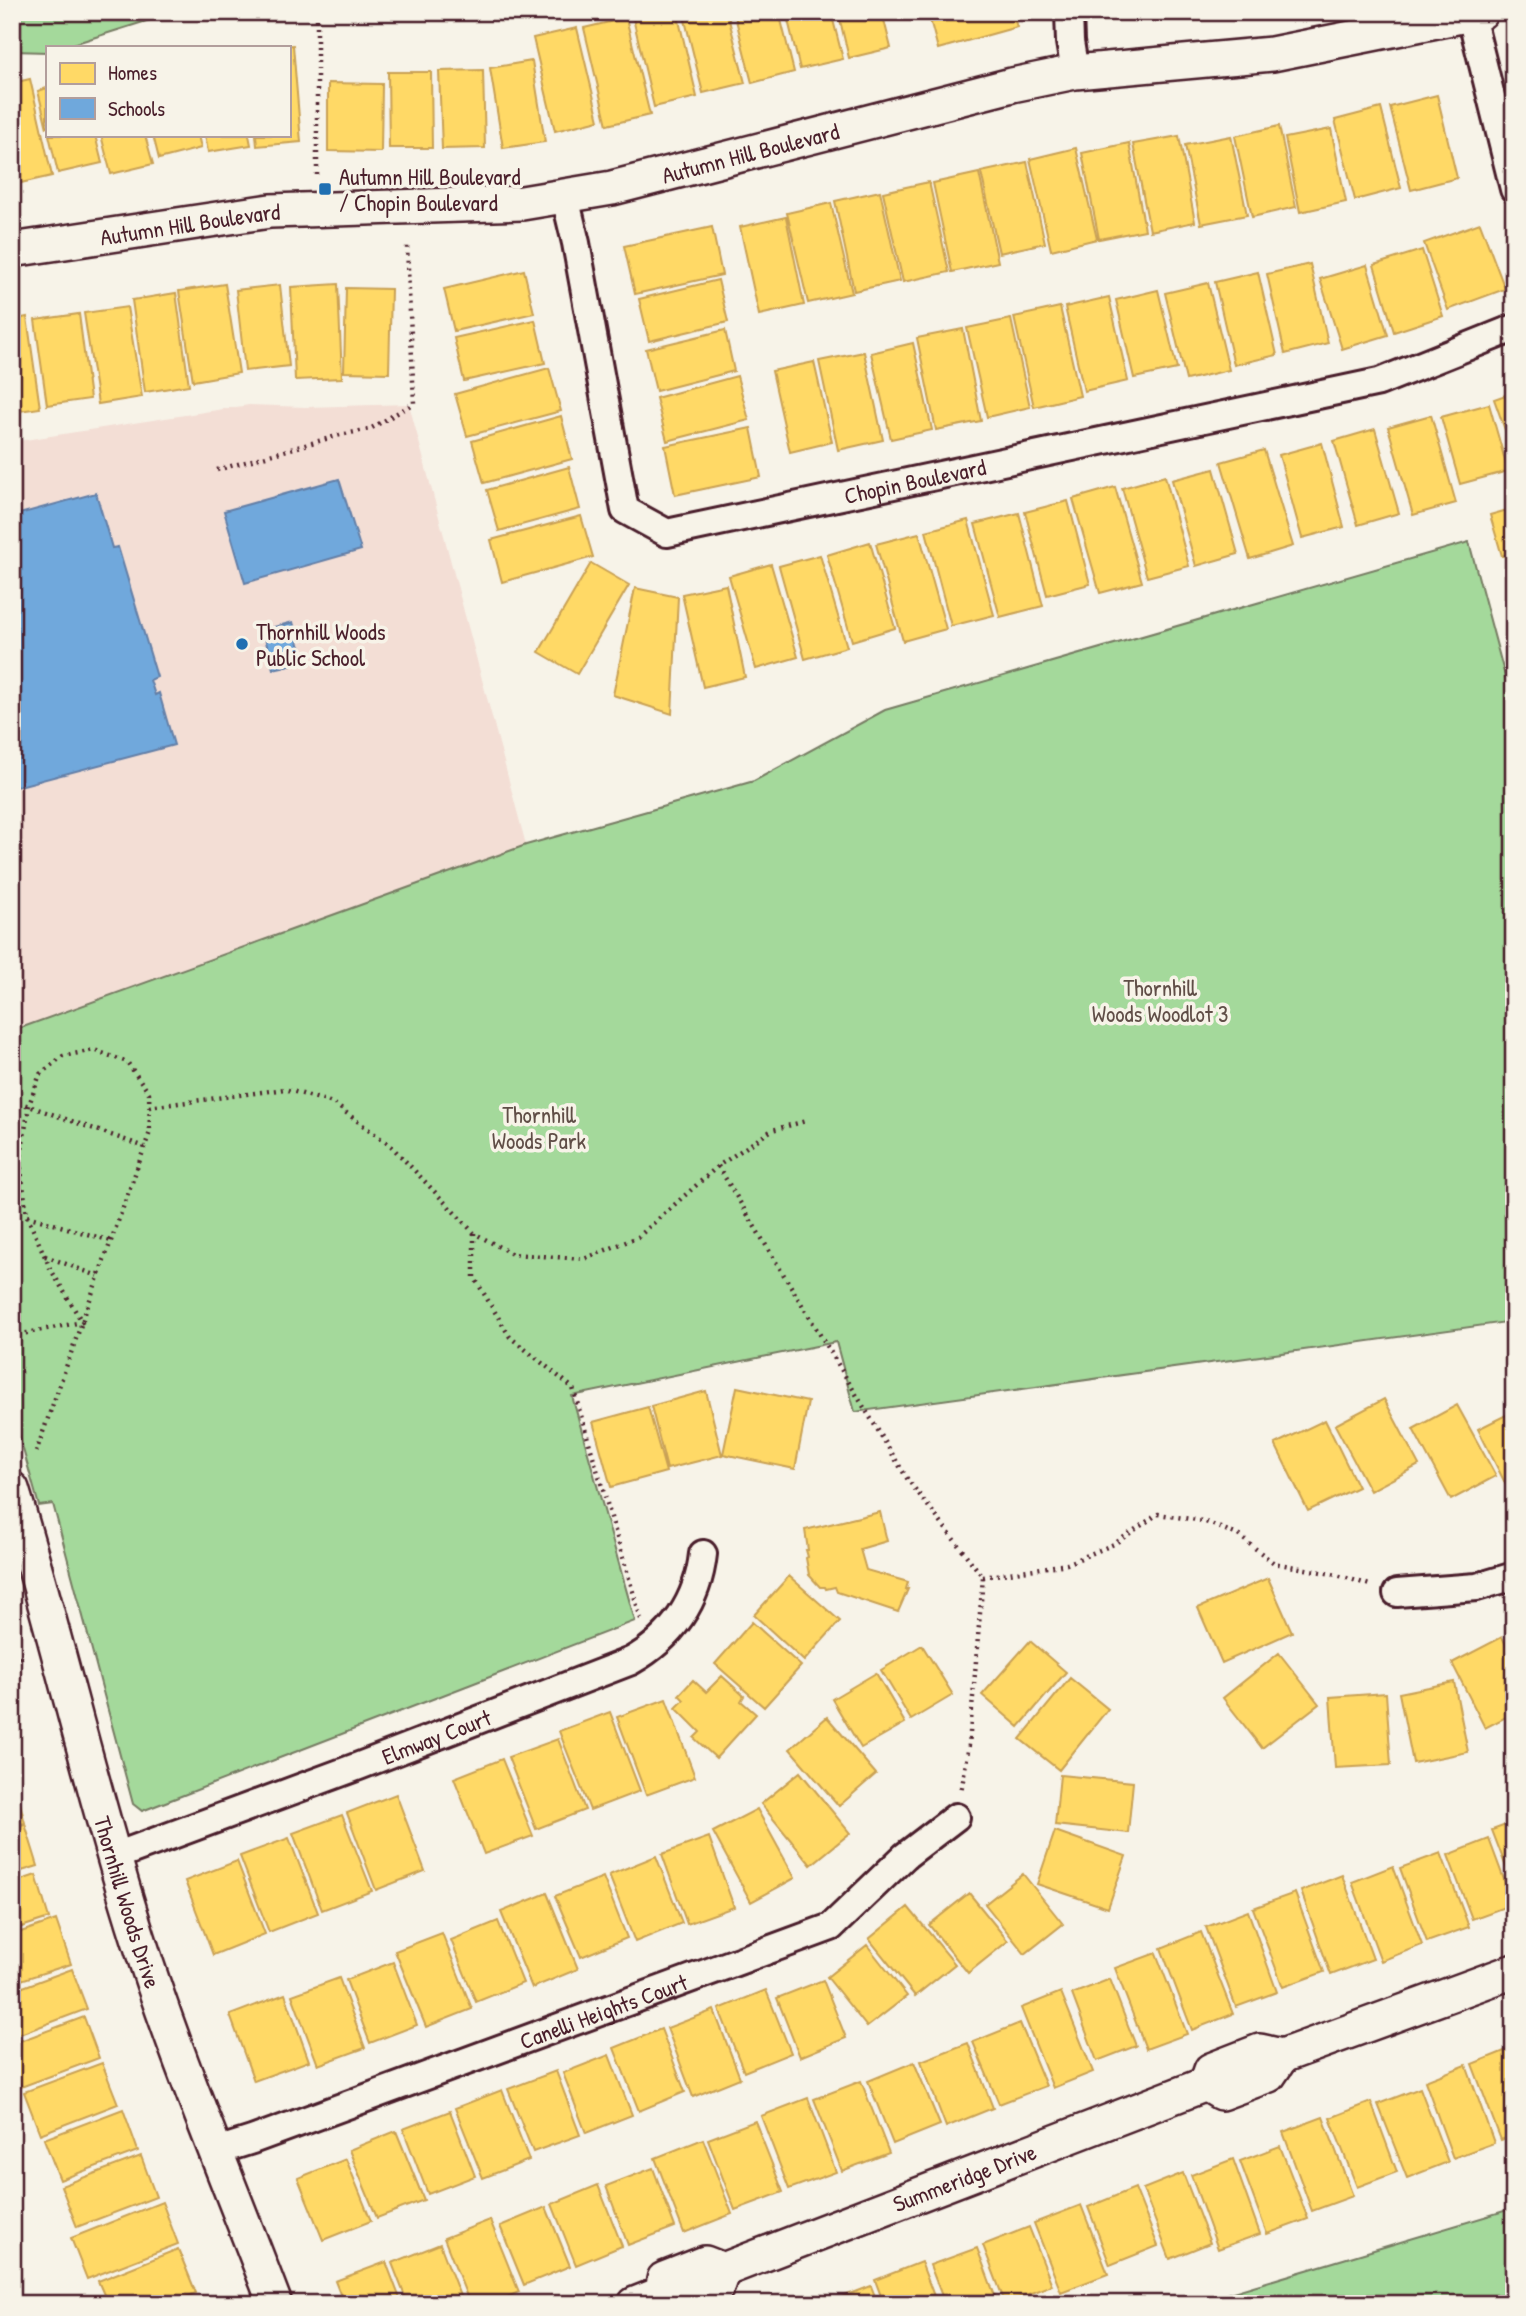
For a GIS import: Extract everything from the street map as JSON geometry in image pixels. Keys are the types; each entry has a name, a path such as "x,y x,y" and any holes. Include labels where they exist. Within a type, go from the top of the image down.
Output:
{"street":[{"path":"1069,12 1074,72"},
{"path":"1474,13 1514,189"},
{"name":"Autumn Hill Boulevard","path":"12,250 270,211 522,203 565,197 626,184 1012,85 1074,72 1272,54 1474,13"},
{"name":"Chopin Boulevard","path":"565,197 576,243 625,510 667,533 1379,382 1514,328"},
{"name":"Thornhill Woods Drive","path":"12,1489 113,1857 144,1954 204,2121 275,2304"},
{"name":"Elmway Court","path":"113,1857 631,1661 659,1642 681,1617 696,1587 703,1553"},
{"path":"1397,1593 1477,1587 1514,1576"},
{"name":"Canelli Heights Court","path":"217,2151 831,1927 905,1856 956,1817"},
{"name":"Summeridge Drive","path":"649,2298 664,2279 705,2263 723,2270 1206,2084 1211,2070 1260,2051 1282,2056 1514,1971"}],"path":[{"path":"317,12 317,175"},
{"path":"217,470 370,429 414,403 407,246"},
{"path":"36,1452 150,1132 149,1093 127,1062 94,1050 63,1056 40,1074 29,1105 20,1162 27,1216 44,1256 82,1322"},
{"path":"149,1107 285,1089 333,1102 391,1146 474,1233 512,1254 584,1259 638,1237 718,1166 772,1130 806,1121"},
{"path":"12,1100 145,1147"},
{"path":"718,1166 908,1480 983,1577 970,1745 956,1817"},
{"path":"27,1216 111,1241"},
{"path":"474,1233 474,1278 510,1338 573,1388 641,1619"},
{"path":"44,1256 99,1276"},
{"path":"12,1336 82,1322"},
{"path":"983,1577 1067,1564 1114,1544 1158,1514 1203,1521 1238,1535 1274,1563 1337,1575 1397,1593"},
{"path":"12,1659 22,1657"}],"shaded area":[{"name":"Thornhill Woods Public School","path":"409,404 526,845 12,1031 12,442 249,405 306,407"}],"green space":[{"path":"12,12 175,12 67,46 46,46 46,52 12,51"},
{"path":"1469,542 1514,710 1514,1321 855,1412 836,1342 572,1396 635,1621 142,1811 133,1804 53,1504 39,1506 12,1410 12,1031 526,845 754,781 885,710"},
{"path":"1514,2208 1514,2304 1193,2304"}],"building: Homes":[{"path":"677,12 697,97 654,107 632,14"},
{"path":"683,12 727,12 745,83 703,93"},
{"path":"734,12 779,12 794,72 752,83"},
{"path":"786,12 831,12 843,59 800,69"},
{"path":"838,12 882,12 891,48 849,58"},
{"path":"928,12 1012,12 1017,27 938,49"},
{"path":"626,18 650,115 607,125 584,28"},
{"path":"577,28 599,120 555,131 533,38"},
{"path":"293,45 301,142 257,146 256,136 290,136 290,46 276,46"},
{"path":"532,61 545,142 503,148 490,68"},
{"path":"483,70 485,148 442,149 439,71"},
{"path":"388,72 431,72 432,148 389,148"},
{"path":"30,79 52,176 12,185 12,83"},
{"path":"328,83 382,84 381,152 328,151"},
{"path":"46,88 46,124 38,91"},
{"path":"1437,95 1457,178 1411,190 1390,107"},
{"path":"1381,108 1401,188 1355,200 1335,120"},
{"path":"1279,126 1296,207 1252,217 1235,136"},
{"path":"1331,129 1346,202 1300,212 1285,138"},
{"path":"49,136 95,136 102,163 58,173"},
{"path":"101,136 145,136 153,164 111,174"},
{"path":"153,136 198,136 201,148 159,159"},
{"path":"205,136 249,136 251,145 208,152"},
{"path":"1179,136 1195,222 1150,231 1133,144"},
{"path":"1231,136 1247,215 1201,224 1185,145"},
{"path":"1129,143 1145,230 1099,239 1082,153"},
{"path":"1076,148 1097,239 1051,250 1030,159"},
{"path":"1027,162 1045,243 999,253 981,172"},
{"path":"979,173 998,262 952,272 933,183"},
{"path":"929,182 949,272 903,282 883,192"},
{"path":"880,191 900,281 854,291 835,201"},
{"path":"831,203 852,293 808,303 787,213"},
{"path":"786,217 804,305 759,315 740,227"},
{"path":"1480,223 1505,289 1448,310 1424,243"},
{"path":"712,227 722,275 635,294 624,246"},
{"path":"1422,250 1443,316 1394,332 1374,265"},
{"path":"1310,264 1328,343 1285,354 1267,274"},
{"path":"1367,265 1388,335 1342,349 1320,279"},
{"path":"524,270 534,313 454,331 444,289"},
{"path":"1258,272 1277,355 1234,365 1215,282"},
{"path":"718,280 728,322 649,341 639,299"},
{"path":"1208,283 1229,370 1186,380 1165,293"},
{"path":"225,284 239,373 193,381 179,291"},
{"path":"338,284 342,378 295,380 291,287"},
{"path":"280,285 289,366 245,371 236,290"},
{"path":"346,288 391,289 389,373 344,372"},
{"path":"1158,290 1177,369 1134,378 1116,300"},
{"path":"176,293 189,385 145,392 132,300"},
{"path":"1109,297 1128,381 1084,391 1065,307"},
{"path":"127,307 142,397 98,404 84,313"},
{"path":"1060,307 1080,396 1034,407 1014,317"},
{"path":"79,314 90,399 47,405 35,320"},
{"path":"27,317 40,408 12,412 12,320"},
{"path":"1011,319 1030,407 987,417 967,328"},
{"path":"535,320 545,363 464,381 454,338"},
{"path":"963,329 981,421 936,430 917,338"},
{"path":"725,330 734,371 656,391 646,349"},
{"path":"913,343 932,430 891,439 871,353"},
{"path":"864,352 883,440 838,450 819,361"},
{"path":"814,362 832,442 790,452 772,371"},
{"path":"549,368 561,411 467,436 455,394"},
{"path":"737,376 749,420 667,441 656,398"},
{"path":"1514,392 1514,455 1494,399"},
{"path":"1489,404 1508,471 1460,484 1441,417"},
{"path":"1431,415 1456,503 1413,515 1388,427"},
{"path":"561,416 572,459 484,483 472,441"},
{"path":"751,428 761,477 675,495 665,446"},
{"path":"1375,429 1399,513 1358,525 1334,441"},
{"path":"1322,443 1344,527 1302,538 1279,455"},
{"path":"1264,450 1293,546 1250,559 1221,462"},
{"path":"569,467 580,509 499,531 487,490"},
{"path":"1214,469 1238,554 1196,566 1172,480"},
{"path":"1165,476 1189,566 1147,577 1122,488"},
{"path":"1115,487 1142,582 1100,593 1073,499"},
{"path":"1068,501 1090,584 1047,595 1025,512"},
{"path":"1514,508 1514,553 1502,556 1490,515"},
{"path":"1019,513 1043,606 1000,617 975,524"},
{"path":"581,516 593,557 502,582 491,540"},
{"path":"968,520 994,615 951,626 926,531"},
{"path":"919,533 946,629 903,641 876,544"},
{"path":"870,542 895,628 852,641 827,555"},
{"path":"820,555 847,647 805,659 779,566"},
{"path":"591,563 629,585 577,674 539,652"},
{"path":"771,564 798,657 756,669 729,576"},
{"path":"726,585 745,677 703,687 682,594"},
{"path":"635,588 678,597 672,714 613,695"},
{"path":"737,1387 808,1402 795,1469 723,1454"},
{"path":"706,1391 722,1455 667,1469 651,1406"},
{"path":"1384,1399 1419,1465 1370,1491 1335,1425"},
{"path":"1457,1405 1496,1476 1451,1500 1413,1429"},
{"path":"648,1407 666,1472 611,1487 593,1422"},
{"path":"1514,1411 1514,1496 1512,1497 1478,1429"},
{"path":"1325,1420 1358,1487 1308,1511 1275,1444"},
{"path":"880,1512 887,1541 860,1549 866,1570 908,1582 908,1589 898,1612 837,1592 835,1587 820,1587 809,1575 805,1530"},
{"path":"789,1576 840,1621 804,1661 754,1615"},
{"path":"1268,1578 1292,1632 1222,1663 1198,1608"},
{"path":"752,1622 801,1666 764,1707 715,1664"},
{"path":"1502,1637 1514,1660 1514,1713 1485,1728 1452,1663"},
{"path":"1030,1641 1066,1672 1019,1727 982,1695"},
{"path":"922,1645 953,1695 911,1720 881,1670"},
{"path":"1279,1653 1319,1704 1262,1748 1223,1698"},
{"path":"876,1673 905,1723 861,1748 832,1699"},
{"path":"722,1676 744,1696 741,1701 756,1714 716,1758 694,1738 700,1732 676,1708 684,1700 679,1695 693,1680 706,1692"},
{"path":"1070,1678 1108,1709 1059,1770 1020,1739"},
{"path":"1454,1682 1468,1752 1413,1763 1399,1693"},
{"path":"1386,1693 1391,1765 1335,1768 1330,1697"},
{"path":"666,1699 695,1777 646,1795 617,1717"},
{"path":"610,1712 640,1791 590,1810 559,1731"},
{"path":"827,1717 876,1774 839,1806 790,1749"},
{"path":"558,1739 585,1810 536,1829 508,1757"},
{"path":"502,1759 533,1836 484,1854 454,1778"},
{"path":"800,1772 850,1833 811,1865 761,1804"},
{"path":"1060,1775 1133,1782 1128,1833 1055,1825"},
{"path":"12,1778 25,1823 12,1826"},
{"path":"396,1794 425,1871 376,1890 347,1813"},
{"path":"757,1809 795,1878 751,1902 713,1832"},
{"path":"342,1815 372,1891 322,1910 293,1833"},
{"path":"1514,1822 1514,1888 1492,1830"},
{"path":"25,1824 38,1866 12,1874 12,1827"},
{"path":"1055,1831 1126,1856 1108,1908 1037,1884"},
{"path":"709,1837 734,1907 687,1924 662,1854"},
{"path":"289,1838 318,1913 269,1932 240,1856"},
{"path":"1489,1839 1513,1904 1472,1919 1448,1855"},
{"path":"1441,1853 1469,1927 1427,1942 1400,1868"},
{"path":"656,1856 682,1923 635,1942 609,1875"},
{"path":"237,1861 265,1934 213,1955 185,1881"},
{"path":"1393,1866 1422,1945 1381,1961 1352,1882"},
{"path":"1023,1874 1063,1924 1025,1954 985,1904"},
{"path":"36,1875 49,1918 12,1930 12,1883"},
{"path":"1342,1875 1373,1959 1331,1975 1301,1891"},
{"path":"603,1877 627,1938 581,1957 555,1896"},
{"path":"547,1893 578,1969 532,1988 501,1912"},
{"path":"969,1893 1008,1941 968,1973 929,1925"},
{"path":"1295,1893 1324,1972 1283,1987 1253,1908"},
{"path":"908,1907 955,1964 915,1996 869,1939"},
{"path":"1248,1911 1277,1992 1236,2007 1206,1927"},
{"path":"56,1920 71,1964 12,1983 12,1935"},
{"path":"498,1921 523,1983 476,2002 451,1940"},
{"path":"1201,1932 1233,2014 1192,2030 1161,1948"},
{"path":"442,1933 472,2009 426,2027 395,1951"},
{"path":"867,1945 907,1996 867,2027 827,1977"},
{"path":"1156,1953 1187,2034 1146,2049 1115,1968"},
{"path":"393,1962 417,2025 370,2043 346,1980"},
{"path":"72,1969 87,2009 12,2037 12,1991"},
{"path":"339,1978 365,2048 318,2065 292,1995"},
{"path":"1110,1979 1136,2046 1097,2061 1072,1994"},
{"path":"823,1980 846,2038 800,2057 777,1998"},
{"path":"766,1990 791,2053 744,2072 719,2009"},
{"path":"1061,1992 1093,2072 1053,2088 1021,2008"},
{"path":"285,1994 309,2061 254,2081 230,2015"},
{"path":"714,2010 740,2078 693,2097 667,2028"},
{"path":"84,2017 99,2058 21,2087 12,2065 12,2044"},
{"path":"1020,2023 1046,2086 999,2104 973,2042"},
{"path":"661,2029 685,2092 639,2111 614,2048"},
{"path":"968,2043 993,2108 946,2127 921,2061"},
{"path":"1512,2048 1514,2135 1501,2140 1472,2064"},
{"path":"609,2055 632,2115 586,2133 563,2073"},
{"path":"914,2062 940,2125 893,2144 868,2081"},
{"path":"102,2063 118,2104 40,2134 24,2092"},
{"path":"1466,2065 1494,2143 1453,2158 1425,2081"},
{"path":"556,2071 580,2135 533,2152 508,2089"},
{"path":"861,2081 889,2153 842,2171 814,2099"},
{"path":"1420,2088 1448,2162 1407,2178 1378,2104"},
{"path":"502,2090 529,2160 483,2178 455,2108"},
{"path":"808,2098 836,2172 789,2189 761,2116"},
{"path":"1371,2102 1397,2172 1357,2187 1330,2118"},
{"path":"123,2109 138,2151 60,2180 44,2139"},
{"path":"450,2111 475,2176 428,2194 403,2129"},
{"path":"1323,2117 1353,2196 1312,2211 1283,2132"},
{"path":"755,2121 783,2192 735,2210 708,2139"},
{"path":"396,2131 424,2200 377,2218 349,2150"},
{"path":"703,2139 732,2214 684,2233 655,2158"},
{"path":"1280,2146 1308,2219 1267,2234 1240,2161"},
{"path":"141,2156 156,2197 77,2227 61,2186"},
{"path":"346,2159 371,2221 323,2240 298,2178"},
{"path":"1233,2159 1260,2234 1218,2249 1191,2175"},
{"path":"653,2168 675,2227 628,2245 606,2186"},
{"path":"1183,2173 1210,2243 1170,2259 1143,2189"},
{"path":"598,2185 622,2246 576,2265 552,2204"},
{"path":"1135,2188 1158,2246 1110,2265 1088,2207"},
{"path":"162,2202 178,2244 87,2279 71,2238"},
{"path":"1081,2205 1108,2274 1061,2292 1034,2223"},
{"path":"546,2207 570,2266 524,2285 500,2226"},
{"path":"490,2220 519,2292 491,2304 470,2304 444,2238"},
{"path":"1029,2227 1052,2285 1005,2303 983,2245"},
{"path":"440,2244 463,2304 408,2304 392,2263"},
{"path":"977,2248 998,2304 945,2304 930,2265"},
{"path":"178,2249 196,2293 169,2304 108,2304 98,2281"},
{"path":"386,2262 402,2304 344,2304 335,2281"},
{"path":"921,2262 937,2304 884,2304 875,2280"},
{"path":"871,2286 878,2304 824,2304"}],"building: Schools":[{"path":"339,479 361,550 245,583 224,511"},
{"path":"96,493 112,548 118,547 157,677 150,680 155,695 159,693 174,745 12,788 12,516"},
{"path":"293,622 304,662 273,669 263,630"}],"place":[{"name":"Autumn Hill Boulevard / Chopin Boulevard","path":"325,189"},
{"name":"Thornhill Woods Public School","path":"242,644"}],"park label":[{"name":"Thornhill Woods Woodlot 3","path":"1160,1000"},
{"name":"Thornhill Woods Park","path":"539,1127"}]}
